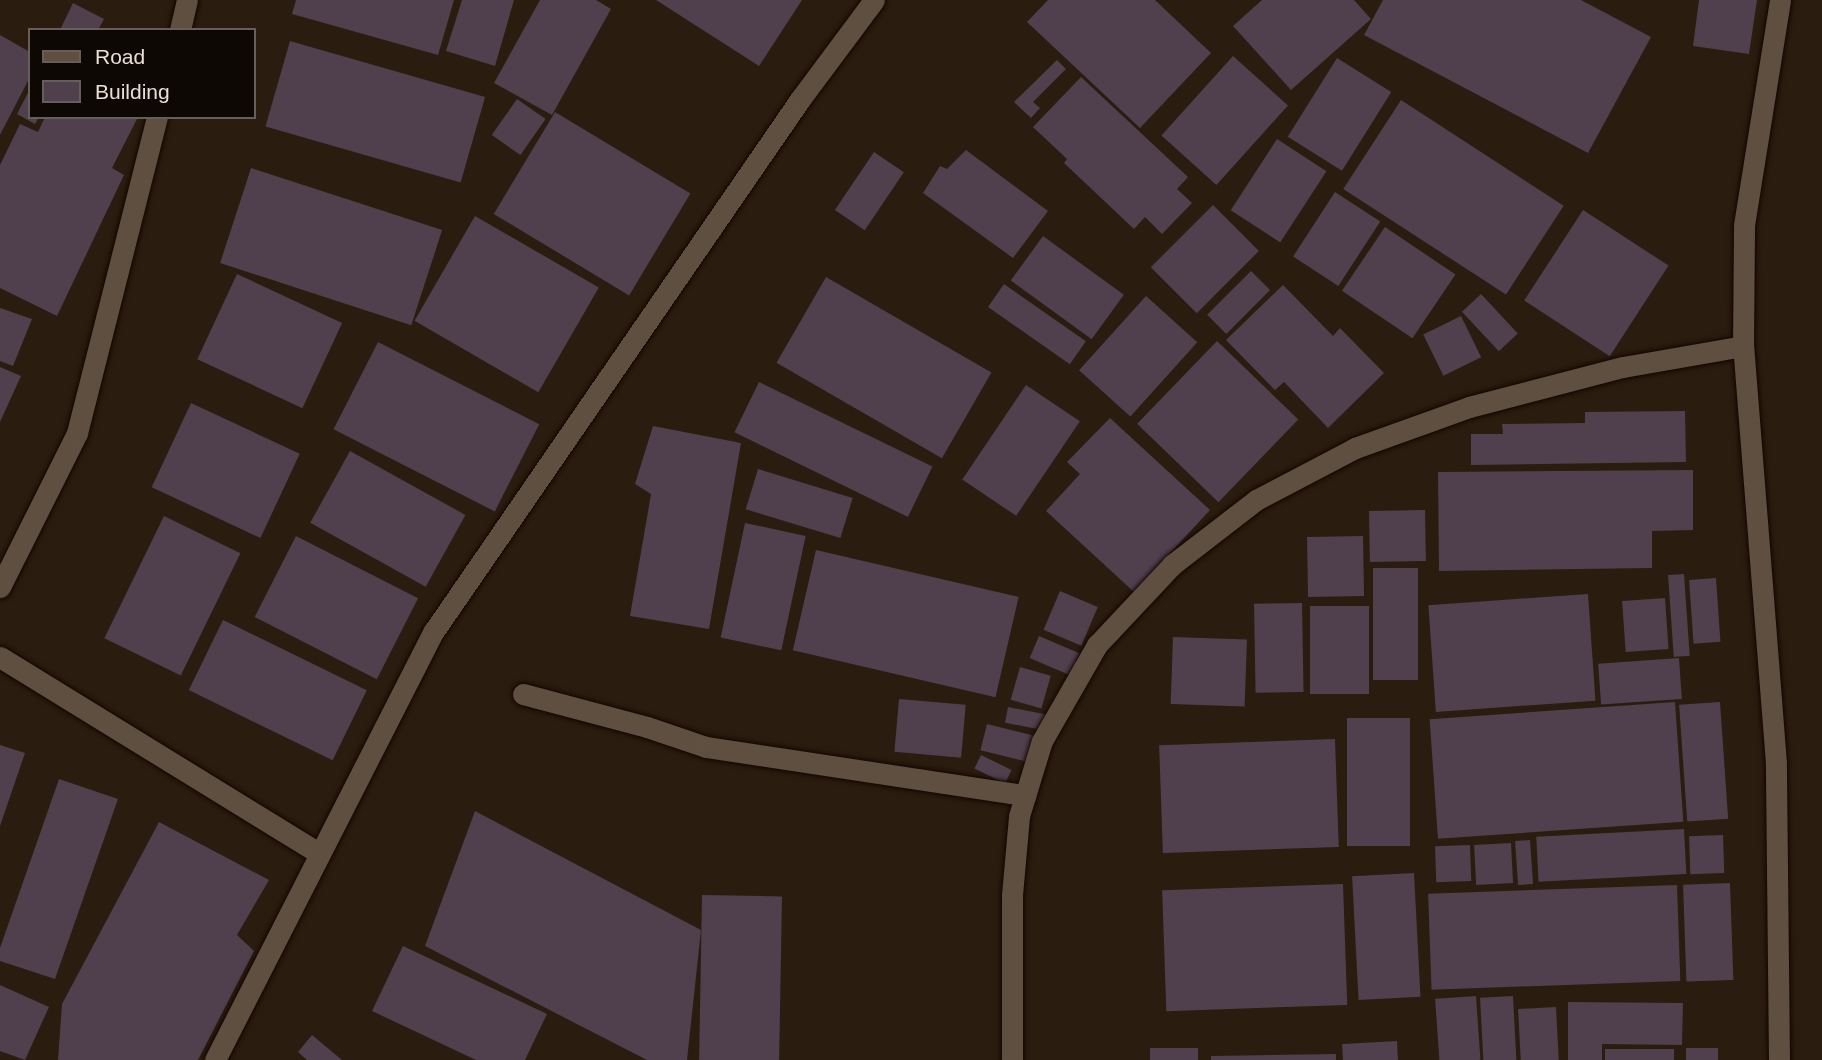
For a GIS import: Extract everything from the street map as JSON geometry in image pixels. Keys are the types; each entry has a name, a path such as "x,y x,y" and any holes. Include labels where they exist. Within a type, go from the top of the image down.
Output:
{"street":[{"path":"180,28 187,0"},
{"path":"215,1060 435,631 801,98 874,0"},
{"path":"1779,1060 1776,763 1743,346 1744,225 1780,0"},
{"path":"0,587 77,433 157,119"},
{"path":"1012,1060 1012,895 1019,816 1042,741 1097,645 1172,565 1256,500 1355,448 1469,407 1623,367 1743,346"},
{"path":"0,657 319,853"},
{"path":"523,694 647,727 706,747 1025,795"}],"building":[{"path":"296,0 454,0 438,55 292,14"},
{"path":"462,0 514,0 495,66 446,51"},
{"path":"540,0 596,0 611,9 552,115 494,83"},
{"path":"656,0 802,0 759,66"},
{"path":"1048,0 1155,0 1211,53 1140,128 1027,22"},
{"path":"1262,0 1354,0 1371,19 1291,90 1233,26"},
{"path":"1383,0 1581,0 1651,37 1588,153 1364,35"},
{"path":"1699,0 1757,0 1749,54 1693,46"},
{"path":"73,3 104,19 99,28 61,28"},
{"path":"0,35 28,51 28,81 0,135"},
{"path":"290,41 485,97 461,183 265,127"},
{"path":"1233,56 1288,106 1216,185 1161,136"},
{"path":"1337,58 1391,92 1342,171 1288,137"},
{"path":"1057,60 1066,69 1033,102 1040,108 1031,118 1014,102"},
{"path":"1081,77 1188,177 1177,189 1192,203 1162,234 1145,217 1134,229 1064,163 1067,159 1033,127"},
{"path":"28,93 28,119 38,119 35,124 17,114"},
{"path":"517,99 546,119 520,155 492,135"},
{"path":"1401,100 1564,206 1506,295 1343,189"},
{"path":"555,112 690,193 629,295 494,214"},
{"path":"44,119 137,119 112,168 124,175 57,316 0,288 0,165 20,124 38,132"},
{"path":"1277,139 1326,171 1280,242 1231,210"},
{"path":"966,150 1048,211 1013,258 923,193 940,166 947,169"},
{"path":"874,152 904,172 865,230 835,210"},
{"path":"251,168 442,230 411,325 220,263"},
{"path":"1335,192 1380,221 1338,286 1293,257"},
{"path":"1213,205 1259,251 1197,313 1151,267"},
{"path":"1583,210 1669,266 1610,356 1524,301"},
{"path":"475,216 599,288 538,392 414,321"},
{"path":"1385,227 1455,275 1412,338 1342,291"},
{"path":"1043,236 1124,295 1092,339 1011,280"},
{"path":"1251,271 1270,290 1226,334 1207,315"},
{"path":"237,274 342,323 302,408 197,359"},
{"path":"826,277 991,372 942,458 776,363"},
{"path":"1004,284 1086,341 1070,364 988,307"},
{"path":"1283,285 1333,336 1340,328 1384,373 1328,428 1284,382 1275,390 1226,340"},
{"path":"1481,294 1518,333 1499,351 1462,312"},
{"path":"1146,296 1197,342 1130,416 1079,370"},
{"path":"0,308 32,319 13,366 0,361"},
{"path":"1461,316 1481,357 1443,376 1423,334"},
{"path":"1217,341 1298,419 1218,502 1137,424"},
{"path":"378,342 539,424 495,511 334,429"},
{"path":"0,367 21,376 0,422"},
{"path":"759,382 932,467 908,517 734,432"},
{"path":"1026,385 1080,421 1016,516 962,480"},
{"path":"191,403 300,454 260,538 152,487"},
{"path":"1685,411 1686,462 1471,465 1471,434 1503,434 1502,424 1585,423 1585,412"},
{"path":"1110,418 1210,510 1134,592 1046,511 1080,474 1067,462"},
{"path":"653,426 741,443 709,629 630,616 651,494 635,484"},
{"path":"350,451 465,515 426,587 310,523"},
{"path":"758,469 853,498 840,538 746,509"},
{"path":"1693,470 1693,530 1652,531 1652,568 1439,571 1438,472"},
{"path":"1425,510 1426,561 1370,562 1369,511"},
{"path":"164,516 240,553 181,675 104,638"},
{"path":"745,523 806,536 781,650 721,637"},
{"path":"296,536 418,598 377,679 255,617"},
{"path":"1363,536 1364,596 1308,597 1307,537"},
{"path":"816,550 1019,597 995,697 793,650"},
{"path":"1373,568 1418,568 1418,680 1373,680"},
{"path":"1684,574 1690,656 1674,657 1668,575"},
{"path":"1716,578 1720,642 1694,644 1689,580"},
{"path":"1060,591 1098,607 1081,646 1044,630"},
{"path":"1588,594 1595,701 1436,712 1428,605"},
{"path":"1665,598 1669,649 1626,652 1622,601"},
{"path":"1302,603 1304,692 1256,693 1254,604"},
{"path":"1310,606 1369,606 1369,694 1310,694"},
{"path":"223,620 367,690 333,760 189,690"},
{"path":"1039,636 1080,653 1070,675 1030,658"},
{"path":"1173,637 1247,640 1245,707 1171,704"},
{"path":"1679,658 1682,699 1601,705 1598,664"},
{"path":"1020,667 1051,676 1041,709 1011,700"},
{"path":"899,699 966,705 961,758 894,752"},
{"path":"1675,702 1683,822 1438,839 1430,719"},
{"path":"1720,702 1728,819 1687,822 1679,705"},
{"path":"1008,707 1045,714 1042,730 1005,723"},
{"path":"1347,718 1410,718 1410,846 1347,846"},
{"path":"987,724 1035,736 1028,762 980,750"},
{"path":"1335,739 1339,847 1163,853 1159,745"},
{"path":"0,745 25,753 0,826"},
{"path":"981,755 1012,770 1005,783 974,768"},
{"path":"59,779 118,799 55,979 0,961 0,948"},
{"path":"475,811 701,930 687,1060 647,1060 425,946"},
{"path":"159,822 269,880 237,935 254,951 198,1060 58,1060 62,1004"},
{"path":"1684,829 1686,874 1539,882 1536,837"},
{"path":"1723,835 1724,873 1690,874 1689,836"},
{"path":"1530,840 1533,884 1518,885 1515,841"},
{"path":"1511,843 1513,883 1476,885 1474,845"},
{"path":"1470,845 1471,881 1436,882 1435,846"},
{"path":"1414,873 1420,997 1359,1000 1352,876"},
{"path":"1730,883 1733,980 1686,982 1683,885"},
{"path":"1343,884 1347,1005 1166,1011 1162,890"},
{"path":"1677,885 1680,981 1432,990 1428,894"},
{"path":"702,895 782,896 779,1060 699,1060"},
{"path":"403,946 547,1014 525,1060 476,1060 372,1011"},
{"path":"0,985 49,1007 25,1060 0,1051"},
{"path":"1476,996 1480,1060 1439,1060 1435,999"},
{"path":"1513,996 1516,1060 1483,1060 1480,998"},
{"path":"1568,1002 1683,1003 1682,1045 1602,1044 1602,1060 1568,1060"},
{"path":"1556,1007 1559,1060 1521,1060 1518,1009"},
{"path":"312,1035 342,1060 307,1060 298,1052"},
{"path":"1397,1041 1398,1060 1343,1060 1342,1044"},
{"path":"1150,1048 1198,1048 1198,1060 1150,1060"},
{"path":"1686,1048 1718,1048 1718,1060 1686,1060"},
{"path":"1605,1049 1674,1049 1674,1060 1605,1060"},
{"path":"1336,1054 1336,1060 1211,1060 1211,1056"}]}
